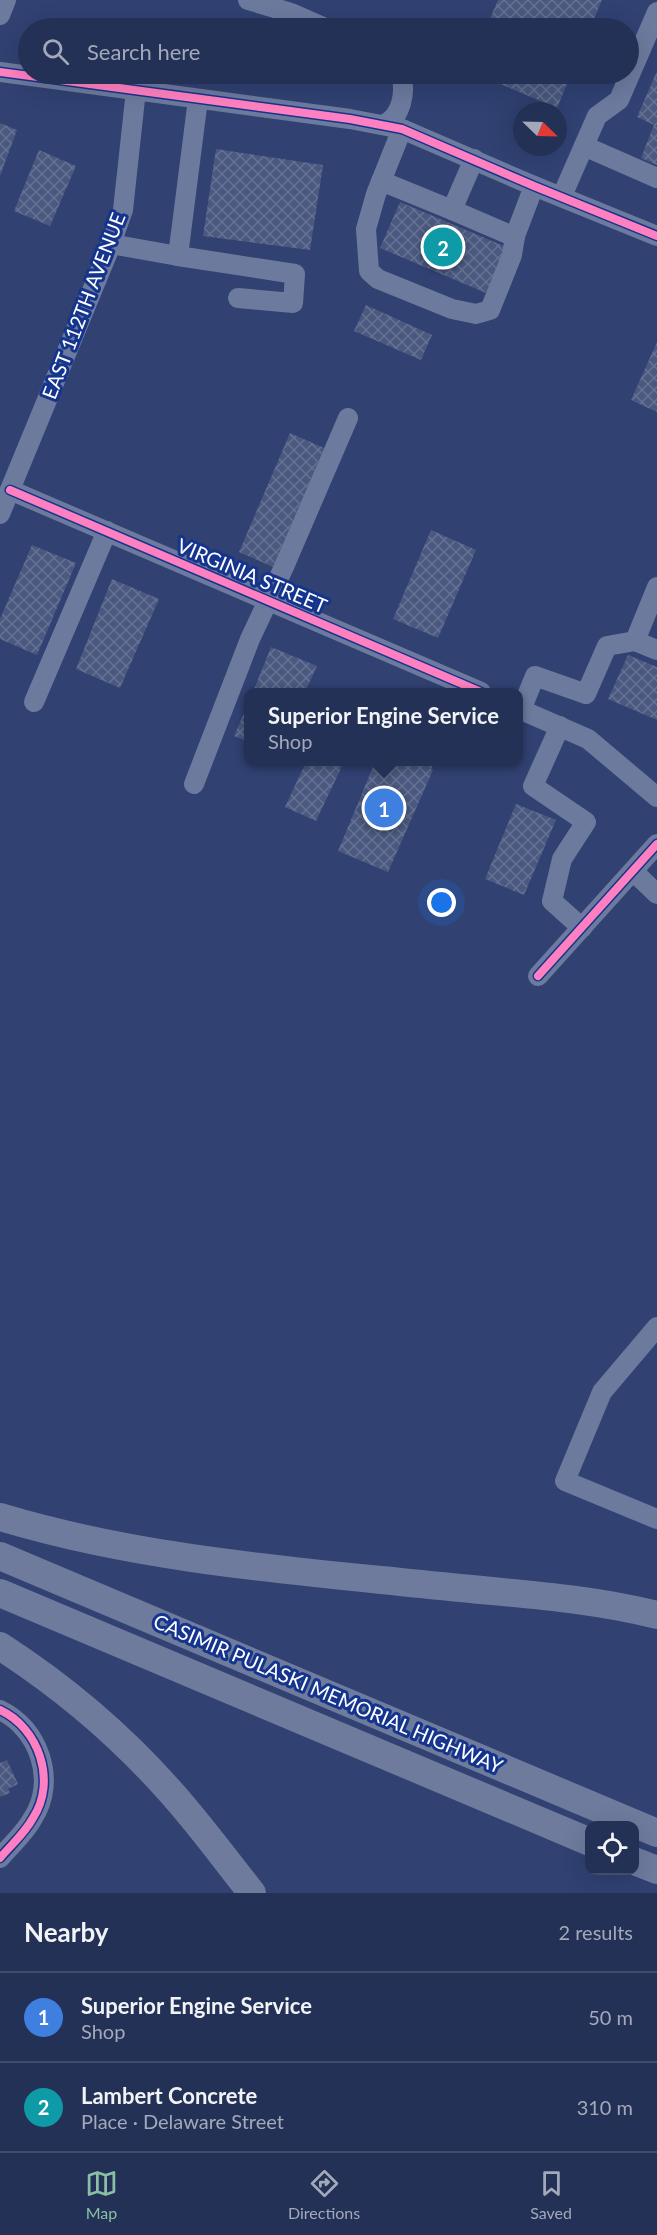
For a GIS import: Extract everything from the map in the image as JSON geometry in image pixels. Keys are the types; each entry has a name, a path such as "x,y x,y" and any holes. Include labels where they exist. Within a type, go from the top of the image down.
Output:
{"highway":[{"path":"0,1517 83,1539 197,1560 572,1599 657,1615"},
{"name":"CASIMIR PULASKI MEMORIAL HIGHWAY","path":"0,1556 657,1833"},
{"name":"CASIMIR PULASKI MEMORIAL HIGHWAY","path":"0,1593 585,1840"},
{"path":"0,1646 81,1705 131,1750 185,1809 252,1893"},
{"path":"639,1863 657,1870"}],"street":[{"path":"0,15 6,0"},
{"path":"248,0 302,18"},
{"path":"639,55 657,12"},
{"path":"0,72 18,74"},
{"path":"91,84 393,127 657,236"},
{"path":"402,84 398,111 391,122 393,127 381,181 366,229 369,271 378,279 452,309 476,314 490,310 513,255 515,237 534,186"},
{"path":"562,196 597,116 620,100 627,84"},
{"name":"EAST 112TH AVENUE","path":"0,514 123,210 136,90"},
{"path":"178,256 198,99"},
{"path":"584,146 657,178"},
{"path":"452,210 474,159"},
{"path":"381,181 515,237"},
{"path":"111,244 295,274 294,303 238,298"},
{"path":"194,784 250,639 348,418"},
{"name":"VIRGINIA STREET","path":"10,490 469,688"},
{"path":"34,702 107,531"},
{"path":"635,641 657,587"},
{"path":"523,702 535,676 586,694 607,646 635,641 657,650"},
{"path":"523,710 588,739 657,797"},
{"path":"560,726 533,786 586,822 562,859 552,901 582,928"},
{"path":"538,976 657,844"},
{"path":"633,871 657,894"},
{"path":"657,1328 602,1392 564,1482 657,1519"},
{"path":"0,1710 22,1725 32,1738 39,1753 44,1779 34,1817 0,1858"}],"building":[{"path":"498,0 602,0 594,18 490,18"},
{"path":"657,71 657,165 641,158 654,125 637,117"},
{"path":"501,84 567,84 559,102 543,102"},
{"path":"0,123 17,130 0,176"},
{"path":"216,149 323,165 310,250 203,236"},
{"path":"39,150 76,166 50,226 14,211"},
{"path":"400,202 506,247 486,293 380,248"},
{"path":"366,305 432,335 421,360 354,331"},
{"path":"657,342 657,412 631,400"},
{"path":"290,433 324,448 273,567 239,552"},
{"path":"431,530 476,550 438,638 393,619"},
{"path":"32,545 76,563 37,655 0,639 0,619"},
{"path":"112,579 159,599 120,688 76,669"},
{"path":"271,647 317,666 307,688 255,688"},
{"path":"628,655 657,667 657,720 608,699"},
{"path":"244,713 244,740 234,736"},
{"path":"304,766 342,766 316,821 285,807"},
{"path":"373,766 433,766 431,769 433,770 388,872 338,851"},
{"path":"516,804 556,820 524,895 485,879"},
{"path":"7,1760 18,1784 8,1789 10,1793 0,1797 0,1763"}],"cycle path":[{"path":"0,72 18,74"},
{"path":"89,84 350,119 402,129 657,236"},
{"path":"10,490 472,688"},
{"path":"538,976 657,844"},
{"path":"0,1710 14,1718 25,1729 34,1742 43,1772 40,1803 30,1823 0,1858"}],"place":[{"name":"Lambert Concrete","path":"443,247"},
{"name":"Superior Engine Service","path":"384,808"}]}
